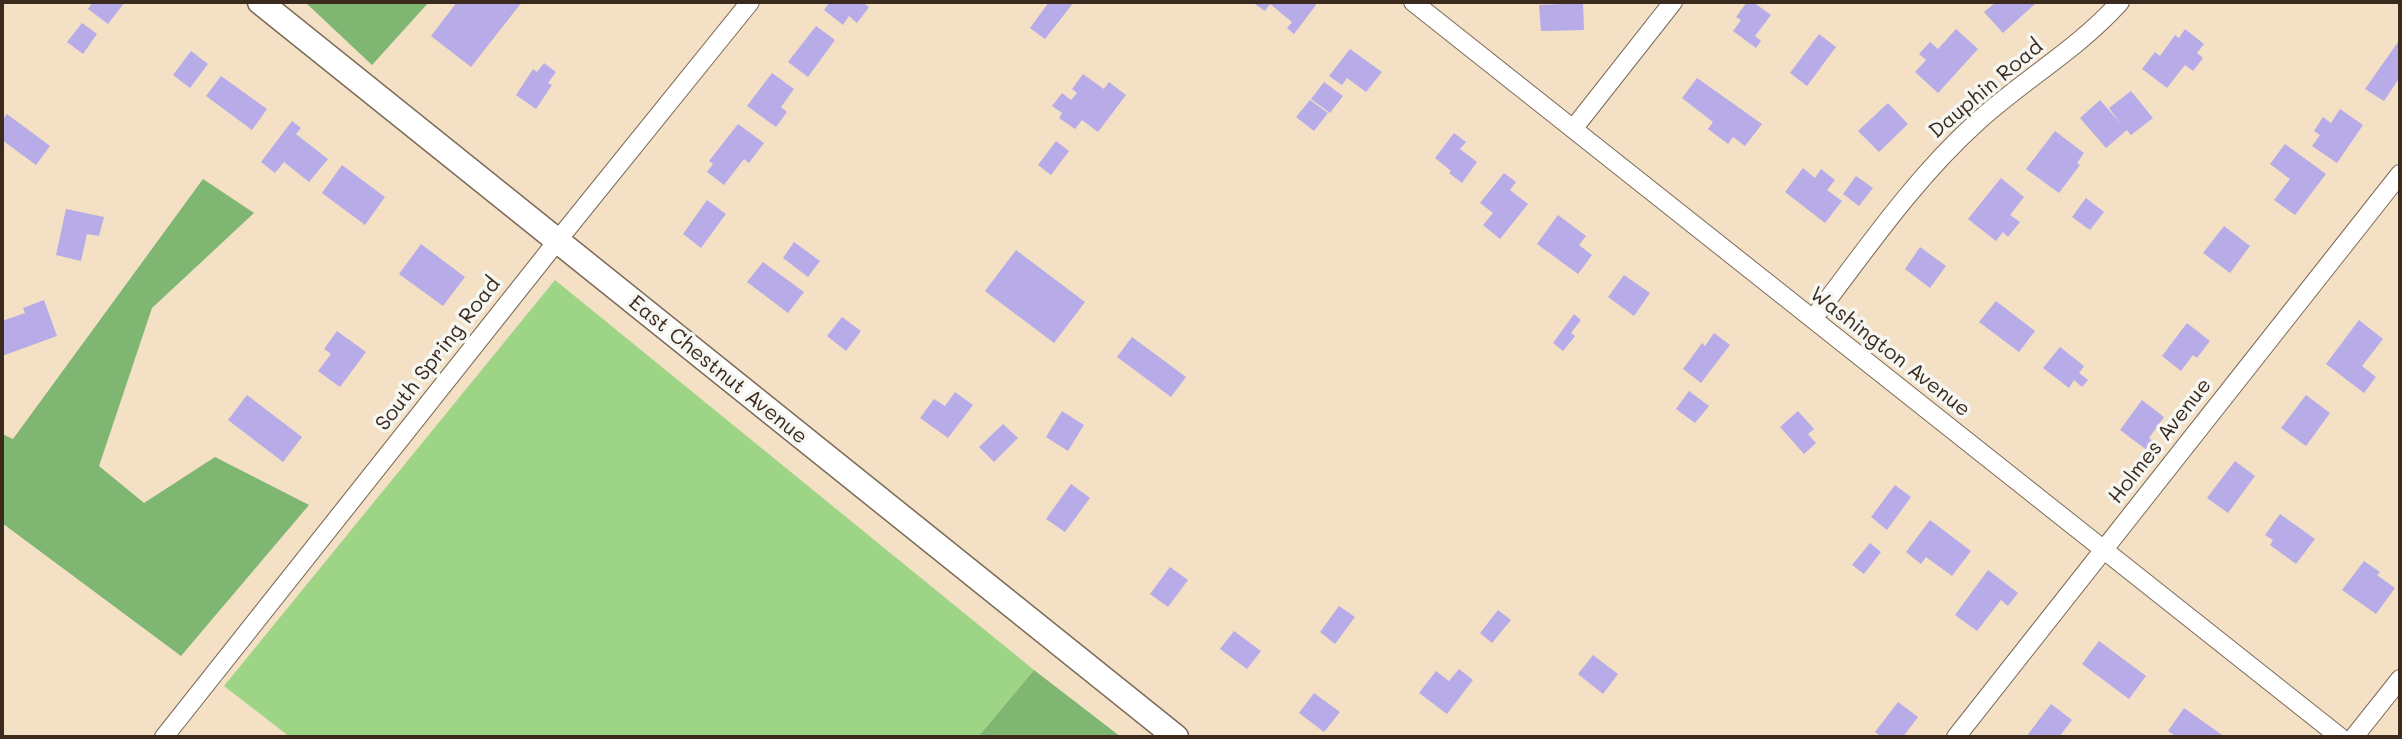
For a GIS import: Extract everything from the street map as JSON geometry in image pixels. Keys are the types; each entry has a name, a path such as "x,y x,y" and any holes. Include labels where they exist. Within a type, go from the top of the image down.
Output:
{"street":[{"name":"East Chestnut Avenue","path":"260,2 1176,737"},
{"name":"South Spring Road","path":"164,737 750,2"},
{"name":"Washington Avenue","path":"1413,2 2340,737"},
{"path":"1573,129 1673,2"},
{"name":"Dauphin Road","path":"1813,319 1930,168 1979,120 2091,33 2120,2"},
{"name":"Holmes Avenue","path":"1956,737 2400,174"},
{"path":"2354,737 2400,679"}],"green space":[{"path":"305,2 429,2 372,65"},
{"path":"203,179 254,213 152,308 99,466 144,503 215,457 309,505 181,656 2,523 2,434 13,439"},
{"path":"555,280 1034,670 978,737 290,737 224,686"},
{"path":"1034,670 1121,737 978,737"}],"building":[{"path":"93,2 125,2 108,24 88,9"},
{"path":"457,2 522,2 471,67 431,36"},
{"path":"830,2 862,2 869,7 857,23 849,16 843,25 824,10"},
{"path":"1049,2 1074,2 1045,39 1030,28"},
{"path":"1252,2 1312,2 1316,5 1294,34 1287,28 1292,22 1270,4 1265,11"},
{"path":"1747,2 1753,2 1771,15 1755,36 1761,41 1756,48 1733,31 1741,20 1736,17"},
{"path":"1996,2 2037,2 2003,33 1984,12"},
{"path":"1583,3 1584,30 1541,31 1539,5"},
{"path":"82,23 97,34 83,54 67,42"},
{"path":"816,26 835,40 808,77 788,62"},
{"path":"1956,29 1978,49 1938,93 1915,72 1926,60 1919,54 1930,42 1938,49"},
{"path":"2185,29 2204,44 2197,53 2203,58 2193,71 2185,65 2167,88 2142,69 2155,52 2160,56 2175,35 2179,38"},
{"path":"1819,34 1836,47 1807,86 1790,73"},
{"path":"2398,42 2400,77 2384,101 2365,89"},
{"path":"1350,49 1382,72 1366,92 1347,78 1342,85 1329,76"},
{"path":"191,51 208,64 190,88 173,75"},
{"path":"544,63 556,72 548,83 552,85 536,109 516,95 533,69 537,72"},
{"path":"772,73 794,89 781,107 787,112 776,127 747,106"},
{"path":"1083,74 1104,89 1109,82 1126,95 1098,132 1082,120 1075,129 1059,118 1062,113 1052,106 1062,93 1071,100 1077,93 1072,89"},
{"path":"221,76 267,109 252,130 206,96"},
{"path":"1697,78 1762,124 1745,146 1733,137 1728,144 1708,129 1713,122 1682,98"},
{"path":"1324,82 1343,96 1330,113 1311,99"},
{"path":"2131,91 2153,118 2131,135 2127,130 2106,148 2080,118 2100,100 2121,124 2109,108"},
{"path":"1310,100 1328,113 1314,131 1296,117"},
{"path":"1888,103 1908,124 1879,152 1858,131"},
{"path":"2340,109 2363,125 2337,163 2312,146 2320,135 2314,131 2323,117 2331,123"},
{"path":"7,114 50,146 36,165 2,140 2,120"},
{"path":"292,121 301,128 296,134 328,159 309,182 284,162 275,173 261,162"},
{"path":"738,124 764,143 749,163 744,159 724,185 707,172 713,164 709,161"},
{"path":"2055,131 2084,153 2077,163 2080,165 2059,193 2026,169"},
{"path":"1454,133 1466,142 1460,149 1477,162 1462,183 1435,158"},
{"path":"1056,141 1069,151 1051,175 1038,165"},
{"path":"2285,144 2326,174 2295,215 2274,200 2290,179 2270,164"},
{"path":"342,165 385,197 365,225 322,193"},
{"path":"1803,168 1815,178 1821,169 1835,180 1827,190 1842,201 1825,223 1785,192"},
{"path":"1504,173 1516,182 1510,190 1528,204 1500,239 1483,225 1493,213 1480,203"},
{"path":"1856,176 1873,188 1859,206 1843,194"},
{"path":"2001,178 2024,197 2010,215 2020,222 2008,237 2003,232 1996,241 1968,219"},
{"path":"2086,198 2104,212 2090,230 2072,217"},
{"path":"707,200 726,214 701,248 683,234"},
{"path":"66,209 104,217 99,236 87,234 81,261 56,255"},
{"path":"1558,215 1586,236 1579,245 1592,255 1578,274 1537,244"},
{"path":"2224,226 2250,246 2230,273 2203,253"},
{"path":"794,242 820,261 808,277 783,258"},
{"path":"421,244 465,277 443,306 399,274"},
{"path":"1920,247 1946,266 1930,288 1905,269"},
{"path":"1016,250 1085,302 1054,343 985,291"},
{"path":"763,262 804,292 788,313 747,282"},
{"path":"1624,275 1650,293 1634,316 1608,297"},
{"path":"44,300 57,336 2,356 2,321 25,313 23,308"},
{"path":"1996,301 2035,331 2019,352 1979,322"},
{"path":"1574,314 1581,320 1571,333 1575,336 1563,351 1553,343"},
{"path":"842,317 861,331 846,351 827,336"},
{"path":"2359,320 2383,339 2362,366 2376,377 2364,393 2326,364"},
{"path":"2187,323 2210,341 2197,358 2193,355 2181,371 2162,356"},
{"path":"337,331 366,352 340,387 318,371 331,354 324,349"},
{"path":"1714,333 1730,345 1701,383 1683,369 1702,343 1705,346"},
{"path":"1132,337 1186,377 1171,397 1117,357"},
{"path":"2060,347 2084,366 2079,373 2088,380 2082,387 2074,380 2069,388 2043,368"},
{"path":"1689,391 1709,406 1695,423 1676,409"},
{"path":"955,392 973,405 948,438 920,418 934,399 945,406"},
{"path":"247,395 302,437 283,462 228,420"},
{"path":"2306,395 2330,413 2306,446 2281,428"},
{"path":"2142,400 2164,417 2149,438 2154,442 2148,451 2120,430"},
{"path":"1062,411 1084,425 1068,451 1046,437"},
{"path":"1798,411 1814,429 1808,434 1816,443 1804,454 1780,427"},
{"path":"1003,424 1018,438 994,462 979,447"},
{"path":"2235,461 2255,476 2228,513 2207,498"},
{"path":"1071,484 1090,498 1065,532 1046,519"},
{"path":"1895,485 1911,497 1887,530 1871,517"},
{"path":"2280,514 2315,539 2296,564 2270,545 2273,540 2265,535"},
{"path":"1930,520 1971,551 1952,576 1926,557 1921,564 1906,552"},
{"path":"1870,543 1881,552 1864,574 1852,565"},
{"path":"2364,561 2380,572 2377,575 2395,588 2376,614 2342,590"},
{"path":"1170,567 1188,580 1168,607 1150,594"},
{"path":"1988,570 2018,593 2008,606 2001,600 1977,631 1955,615"},
{"path":"1339,606 1355,617 1335,644 1320,632"},
{"path":"1498,610 1511,620 1492,643 1480,633"},
{"path":"1234,631 1261,651 1247,669 1220,649"},
{"path":"2099,641 2146,676 2129,699 2082,664"},
{"path":"1593,655 1618,674 1603,694 1578,674"},
{"path":"1459,669 1473,680 1447,714 1419,693 1436,671 1449,681"},
{"path":"1314,693 1340,712 1324,732 1299,713"},
{"path":"1898,702 1918,717 1903,737 1882,737 1875,732"},
{"path":"2051,704 2072,720 2059,737 2026,737"},
{"path":"2184,708 2225,737 2177,737 2168,731"}]}
